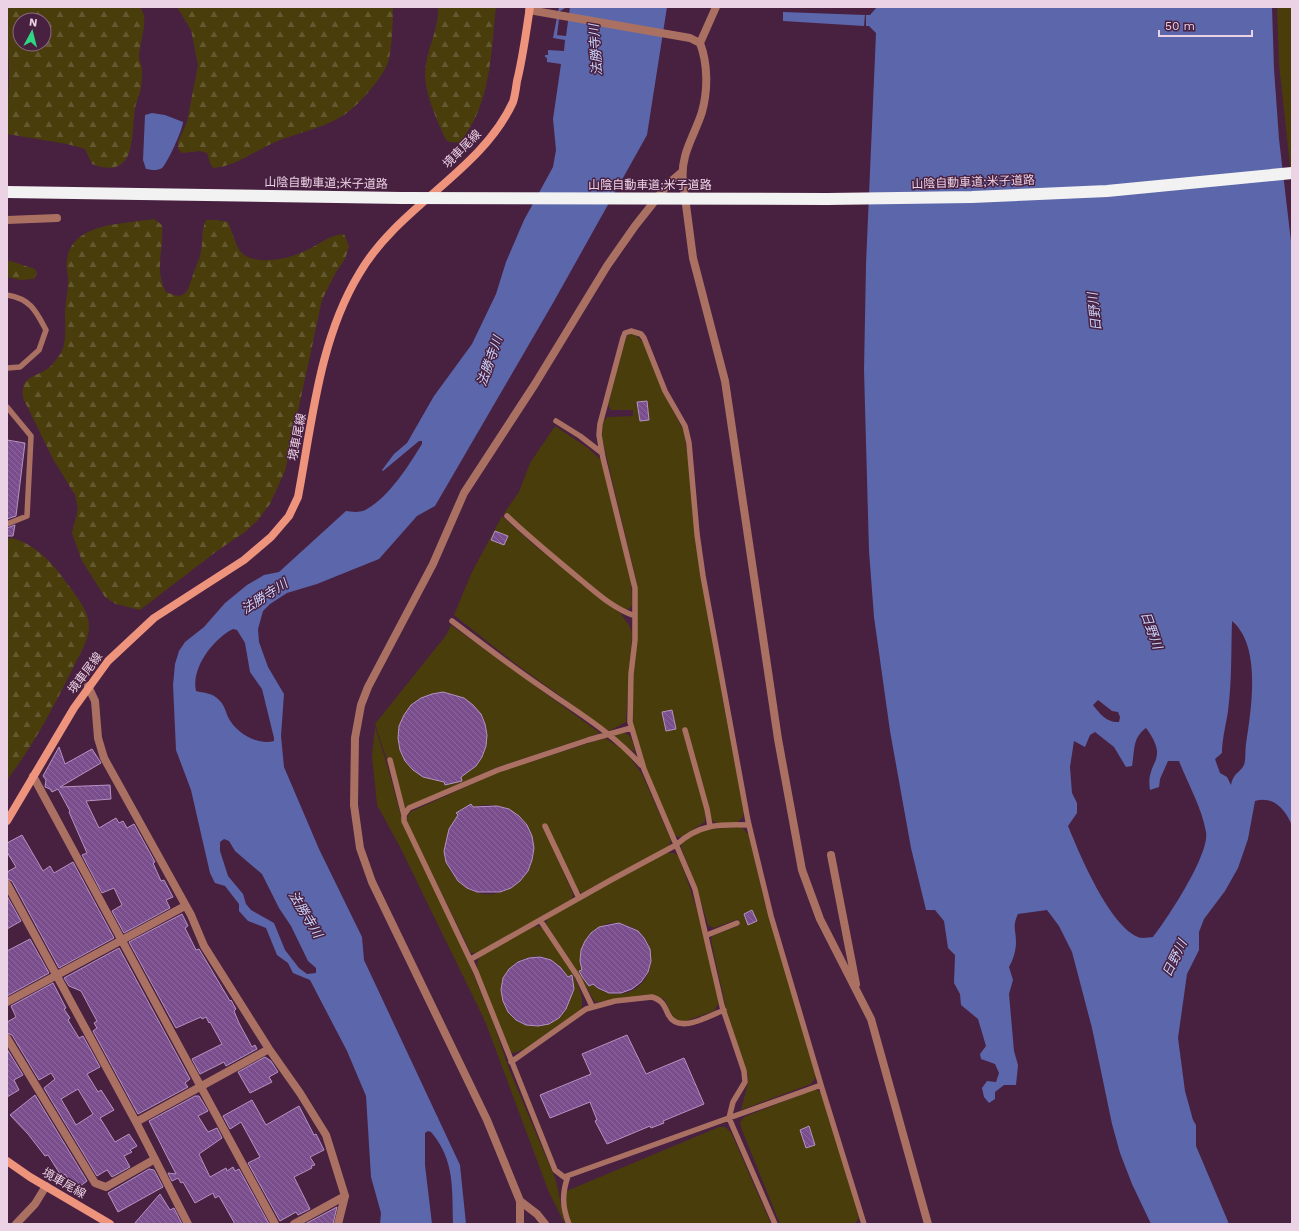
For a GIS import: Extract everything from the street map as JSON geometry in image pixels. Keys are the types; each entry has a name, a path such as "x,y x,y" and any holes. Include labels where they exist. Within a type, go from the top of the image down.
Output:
{"highway":[{"name":"山陰自動車道;米子道路","path":"402,194 971,190 1106,184 1292,166"},
{"name":"山陰自動車道;米子道路","path":"7,192 133,190 826,199 972,197 1106,191 1292,173"},
{"name":"山陰自動車道;米子道路","path":"7,184 133,190"}],"main road":[{"name":"境車尾線","path":"7,821 88,686 108,661 154,618 244,560 271,537 289,516 298,497 322,370 338,317 355,281 384,238 463,166 493,134 513,101 530,9"},
{"name":"境車尾線","path":"7,1161 110,1224"}],"street":[{"path":"700,43 716,7"},
{"path":"530,9 544,14 690,38 700,43 704,54 706,68 702,112 686,148 682,172 693,258 725,382 778,739 802,870 820,919 871,1018 928,1224"},
{"path":"520,1224 520,1201 488,1120 372,882 363,860 354,805 355,738 357,720 368,687 433,564 464,493 535,384 607,266 635,226 664,189 682,172"},
{"path":"7,220 57,218"},
{"path":"88,686 95,701 98,738 104,758 191,915 204,946 269,1049 300,1093 326,1136 345,1196 338,1224"},
{"path":"33,776 275,1224"},
{"path":"831,855 858,992"},
{"path":"7,884 136,1122 188,1224"},
{"path":"7,1002 121,939 185,906"},
{"path":"7,1038 95,1183 106,1187 155,1160"},
{"path":"136,1122 269,1049"},
{"path":"16,1224 35,1204 46,1186"},
{"path":"294,1224 345,1196"},
{"path":"520,1201 537,1214 545,1224"}],"lane":[{"path":"7,295 14,296 33,307 46,330 39,350 20,367 7,368"},
{"path":"775,1224 729,1118 733,1102 745,1082 744,1071 724,1010 695,889 644,769 631,728 629,707 635,616 634,579 602,453 599,435 600,424 625,333 637,332 644,338 665,391 685,426 690,443 697,534 703,576 749,825 771,916 864,1224"},
{"path":"7,407 31,436 27,516 7,524"},
{"path":"556,421 580,436 602,453"},
{"path":"507,516 536,543 603,598 622,611 635,616"},
{"path":"452,622 508,665 626,747 644,769"},
{"path":"404,815 409,808 498,770 631,728"},
{"path":"685,730 707,809 710,826"},
{"path":"390,760 404,815 404,821 471,959 555,1170 564,1177 821,1084"},
{"path":"471,959 578,898 676,845 685,837 710,826 749,825"},
{"path":"545,826 578,898"},
{"path":"540,920 578,977 592,1006"},
{"path":"707,935 737,923"},
{"path":"511,1062 592,1006 615,1001 652,997 663,1002 670,1019 676,1023 683,1024 724,1010"},
{"path":"568,1176 564,1188 564,1210 569,1224"}],"green space":[{"path":"7,7 139,7 144,17 144,30 139,51 142,81 135,108 132,143 129,153 124,161 117,166 107,168 92,164 85,149 67,144 7,134 9,76"},
{"path":"177,7 393,7 392,37 389,60 380,77 359,102 348,112 332,122 270,144 238,161 222,167 213,168 207,153 200,151 182,153 178,149 178,142 187,122 198,65 191,30"},
{"path":"438,7 496,7 491,60 484,95 478,112 460,142 451,142 446,140 428,96 425,80 427,57 437,22"},
{"path":"1277,7 1292,7 1292,184 1279,64"},
{"path":"154,219 162,225 160,267 162,284 166,292 179,296 183,295 188,289 199,259 202,247 203,228 206,220 228,222 240,251 253,259 271,260 290,257 310,249 328,238 344,234 349,246 345,259 336,272 322,300 285,471 270,504 257,521 245,532 217,551 140,610 116,604 105,597 82,561 72,533 78,509 75,495 53,459 23,398 23,391 24,385 27,381 50,367 63,348 65,339 65,310 68,291 67,259 71,247 79,238 90,231 115,224"},
{"path":"7,260 35,269 37,273 34,279 20,280 7,277"},
{"path":"629,334 636,335 643,342 663,392 684,431 722,695 744,811 743,817 737,822 718,823 712,820 705,811 705,822 681,837 675,836 649,778 639,748 632,718 637,584 602,438 603,422 607,417 633,416 633,410 611,410 608,405 625,340"},
{"path":"555,426 588,448 601,460 631,583 632,605 629,609 624,609 617,606 545,549 504,513 519,492 530,463"},
{"path":"502,516 534,545 621,614 629,625 632,633 626,722 609,731 513,662 454,615 471,574"},
{"path":"11,538 19,540 34,548 53,565 84,608 89,621 89,628 87,639 82,650 50,713 7,780 7,539"},
{"path":"451,625 600,733 495,768 405,808 390,759 387,760 375,724 447,634"},
{"path":"375,727 403,823 465,954 493,1022 509,1069 555,1178 567,1224 565,1224 548,1190 485,1021 399,845 377,805 372,756"},
{"path":"623,733 629,735 631,738 635,753 613,735"},
{"path":"605,738 625,751 642,774 671,840 669,846 582,893 578,891 574,884 546,823 543,826 573,894 572,899 477,953 471,953 406,821 410,812 499,772","holes":["472,805 474,807 492,805 508,810 520,819 529,831 533,846 532,861 525,875 512,887 496,894 481,893 467,888 456,878 448,865 445,849 449,833 459,816 457,814"]},
{"path":"741,827 749,835 764,900 817,1076 811,1084 741,1110 748,1083 748,1076 727,1013 711,940 712,936 740,925 738,919 714,928 708,925 696,885 681,847 684,841 690,836 706,830"},
{"path":"666,853 674,853 678,856 685,874 702,929 719,1003 714,1011 683,1022 673,1017 664,999 656,996 595,1002 577,971 546,924 547,919","holes":["609,923 628,926 641,934 649,945 651,958 649,972 642,983 630,991 615,994 603,991 593,985 589,986 580,971 582,971 581,955 585,941 601,926"]},
{"path":"535,926 541,927 563,958 576,980 582,1001 581,1010 525,1049 514,1053 510,1052 478,971 477,963 480,956","holes":["540,956 553,961 568,977 571,976 574,992 571,993 568,1005 559,1018 537,1026 522,1024 511,1014 504,1001 502,986 507,972 519,961"]},
{"path":"815,1089 822,1093 859,1217 855,1224 780,1224 742,1130 740,1122 744,1117"},
{"path":"719,1127 725,1127 731,1132 771,1224 570,1224 565,1204 566,1191"}],"water":[{"name":"法勝寺川","path":"559,7 567,7 560,11 557,35 566,36 570,7 667,7 647,135 553,303 435,506 417,516 379,559 317,584 287,593 270,604 263,611 258,629 259,642 268,667 284,694 281,736 284,767 319,849 362,937 364,960 460,1165 466,1224 453,1224 451,1175 439,1143 431,1132 428,1131 425,1133 425,1165 432,1224 380,1224 381,1213 371,1177 366,1096 347,1051 310,980 293,973 288,963 277,955 266,928 248,921 239,911 239,904 225,886 215,883 210,873 191,790 176,750 173,685 175,664 179,651 185,642 204,627 225,603 247,585 264,575 279,572 346,511 356,512 365,510 383,497 398,480 422,444 422,441 419,441 383,471 382,470 394,454 407,443 434,396 472,344 496,294 506,262 524,220 553,167 556,150 553,119 561,64 547,62 545,55 548,55 548,50 564,51 565,40 553,38","holes":["233,629 237,630 245,643 250,672 262,689 274,741 261,742 248,737 237,729 229,719 222,704 215,696 196,691 195,682 197,673 205,655 218,640","224,839 229,841 235,851 262,874 279,908 291,926 308,961 316,968 316,973 307,974 299,968 285,950 274,923 251,910 246,904 243,894 228,876 220,851 220,842"]},
{"name":"日野川","path":"877,7 1272,7 1274,69 1279,139 1292,250 1292,826 1286,814 1278,805 1268,800 1255,801 1248,839 1238,868 1225,891 1204,919 1199,932 1199,950 1187,974 1178,1038 1185,1091 1193,1120 1196,1125 1196,1146 1229,1224 1151,1224 1132,1184 1120,1153 1112,1124 1092,1028 1072,952 1059,926 1047,910 1018,914 1016,918 1015,949 1009,967 1013,980 1009,994 1014,1051 1018,1065 1016,1085 1004,1085 995,1092 995,1099 989,1103 984,1097 982,1088 987,1081 996,1082 999,1073 995,1064 981,1059 980,1054 986,1046 978,1019 961,1005 960,994 954,983 955,955 948,948 944,921 935,910 926,910 911,848 890,731 874,617 869,551 864,370 866,264 876,33 869,26 866,26 866,15 870,15","holes":["1232,621 1241,632 1248,646 1251,662 1252,697 1245,763 1235,775 1231,785 1227,777 1220,773 1215,759 1222,753 1223,737 1228,711 1231,677","1098,700 1112,711 1118,712 1120,717 1119,722 1107,719 1101,715 1093,705","1146,728 1153,739 1157,755 1149,780 1150,790 1159,787 1160,779 1168,761 1179,761 1198,805 1206,832 1205,842 1195,870 1177,902 1153,937 1140,938 1127,930 1106,904 1088,871 1068,826 1077,813 1077,803 1072,793 1070,767 1074,741 1085,747 1090,735 1095,732 1114,747 1126,767 1132,766 1136,740"]},
{"path":"783,12 865,15 864,26 783,21"},
{"path":"152,113 165,115 183,122 178,139 167,160 162,168 156,170 146,169 143,160 145,115"}],"building":[{"path":"647,401 649,420 640,421 637,402"},
{"path":"7,440 25,443 16,516 7,519"},
{"path":"15,525 13,536 7,536 7,528"},
{"path":"495,531 508,536 504,545 491,540"},
{"path":"443,692 464,698 473,705 481,714 487,735 486,746 482,757 476,766 461,777 462,781 445,785 444,782 423,777 413,770 405,761 400,750 398,738 399,726 411,705 421,698"},
{"path":"672,710 676,729 666,731 662,712"},
{"path":"59,747 65,764 92,749 101,763 60,787 110,785 111,799 86,801 99,828 116,818 119,823 123,821 127,828 134,824 155,862 153,863 161,881 164,880 173,897 166,900 170,908 124,933 112,911 122,905 114,888 102,893 82,855 87,853 69,812 70,811 58,789 52,792 50,789 45,787 46,780 43,776"},
{"path":"471,804 473,807 497,806 509,809 519,816 527,825 532,836 534,848 532,860 528,871 520,881 511,888 500,892 477,892 467,888 458,881 446,862 444,851 449,829 458,815 456,813"},
{"path":"22,835 43,871 50,866 54,873 73,862 114,938 59,968 12,881 7,879 7,872 16,867 7,852 7,843"},
{"path":"7,896 21,921 7,929"},
{"path":"752,910 757,921 748,925 744,914"},
{"path":"182,914 188,926 185,928 196,950 199,949 230,1001 231,1000 236,1009 234,1011 239,1023 252,1047 255,1045 257,1049 226,1066 224,1062 200,1074 192,1059 222,1044 206,1017 202,1019 201,1017 176,1028 129,942"},
{"path":"619,923 638,931 644,938 650,949 651,961 648,972 641,982 632,989 621,993 609,993 593,984 589,986 583,978 579,971 582,970 580,961 581,950 591,933 599,927"},
{"path":"30,939 49,973 7,996 7,951"},
{"path":"119,948 190,1079 185,1083 188,1087 138,1114 93,1031 97,1028 94,1023 97,1021 81,991 69,986 64,978"},
{"path":"540,957 551,960 560,967 568,977 572,975 574,989 566,1009 559,1018 549,1024 538,1026 526,1025 516,1020 508,1012 503,1001 501,990 503,978 509,969 518,962 529,958"},
{"path":"53,983 66,1008 64,1009 70,1018 68,1020 79,1038 83,1036 100,1067 87,1074 98,1092 101,1090 114,1110 100,1118 115,1142 129,1134 137,1146 130,1150 132,1152 124,1156 130,1167 112,1177 107,1170 97,1176 44,1088 55,1079 51,1073 39,1080 12,1035 7,1033 7,1022 16,1017 11,1006","holes":["78,1089 93,1114 76,1125 61,1099"]},
{"path":"627,1035 646,1074 684,1058 704,1104 663,1121 664,1123 651,1128 650,1126 607,1144 595,1121 597,1120 590,1102 550,1118 540,1095 591,1074 582,1054"},
{"path":"7,1049 23,1075 14,1080 19,1090 7,1097"},
{"path":"265,1057 271,1061 278,1072 269,1077 272,1082 250,1093 238,1072"},
{"path":"35,1095 87,1181 75,1190 65,1174 62,1177 48,1155 45,1156 28,1134 10,1115"},
{"path":"195,1096 199,1096 208,1111 198,1116 208,1132 217,1128 222,1138 199,1154 210,1177 226,1168 227,1171 233,1167 235,1171 239,1169 269,1224 235,1224 219,1196 215,1198 213,1193 195,1203 183,1182 181,1183 178,1178 172,1181 168,1173 176,1174 149,1121"},
{"path":"252,1100 266,1125 299,1106 314,1135 316,1134 324,1150 310,1157 315,1165 311,1166 312,1168 294,1177 310,1209 298,1215 296,1212 280,1221 248,1163 260,1157 241,1122 230,1129 223,1116"},
{"path":"809,1126 815,1145 806,1148 800,1130"},
{"path":"149,1169 154,1170 163,1187 118,1212 108,1193"},
{"path":"160,1194 170,1210 174,1208 182,1224 134,1224"},
{"path":"337,1207 333,1224 305,1224"}]}
